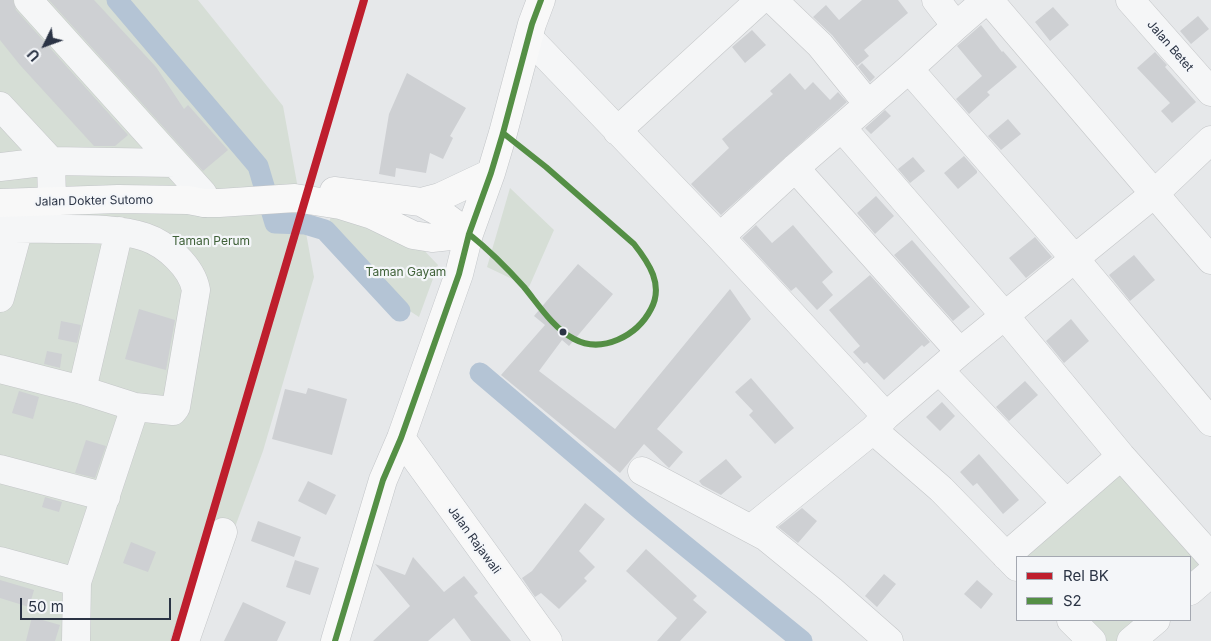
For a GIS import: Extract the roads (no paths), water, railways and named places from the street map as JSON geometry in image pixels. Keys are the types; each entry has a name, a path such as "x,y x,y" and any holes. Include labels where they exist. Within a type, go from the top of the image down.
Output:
{"main road":[{"path":"336,641 383,480 459,274 469,234 491,173 532,24 541,0"},
{"path":"420,202 440,197 491,173"},
{"name":"Jalan Dokter Sutomo","path":"0,203 52,200 206,198 295,192 375,195 420,202 439,212 469,234"},
{"name":"Jalan Dokter Sutomo","path":"295,192 372,215 413,235 432,238 469,234"},
{"path":"413,235 433,248 459,274"},
{"name":"Jalan Rajawali","path":"400,438 548,641"}],"street":[{"path":"28,0 206,198"},
{"path":"617,131 760,0"},
{"path":"773,0 820,45 868,104"},
{"path":"936,0 956,26"},
{"path":"720,237 795,168 988,0 1211,260"},
{"name":"Jalan Betet","path":"1130,0 1211,92"},
{"path":"529,38 720,237 880,423 941,489 1012,561"},
{"path":"909,69 1076,259 1211,422"},
{"path":"0,106 51,161 52,200"},
{"path":"842,128 1005,316 1121,456 1211,557"},
{"path":"752,528 880,423 950,361 1154,194 1211,140"},
{"path":"0,167 51,161 175,163"},
{"path":"795,168 1066,503"},
{"path":"0,298 9,229 119,231 145,237 158,243 179,260 191,275 196,290 176,407 173,412 135,407 82,390 0,369"},
{"path":"82,390 119,231"},
{"path":"76,641 77,582 135,407"},
{"path":"1017,556 1066,503 1121,456"},
{"path":"0,469 106,497"},
{"path":"642,471 752,528 779,546 890,641"},
{"path":"185,641 223,532"},
{"path":"0,561 77,582"},
{"path":"1191,590 1211,573"},
{"path":"1071,621 1092,641"},
{"path":"1131,641 1155,621"}],"waterway":[{"path":"117,0 258,166 275,223 305,224 325,230 400,311"},
{"path":"480,373 641,510 802,641"}],"rail line":[{"name":"BK","path":"175,641 364,0"}],"park label":[{"name":"Taman Perum","path":"211,241"},
{"name":"Taman Gayam","path":"406,272"}]}
